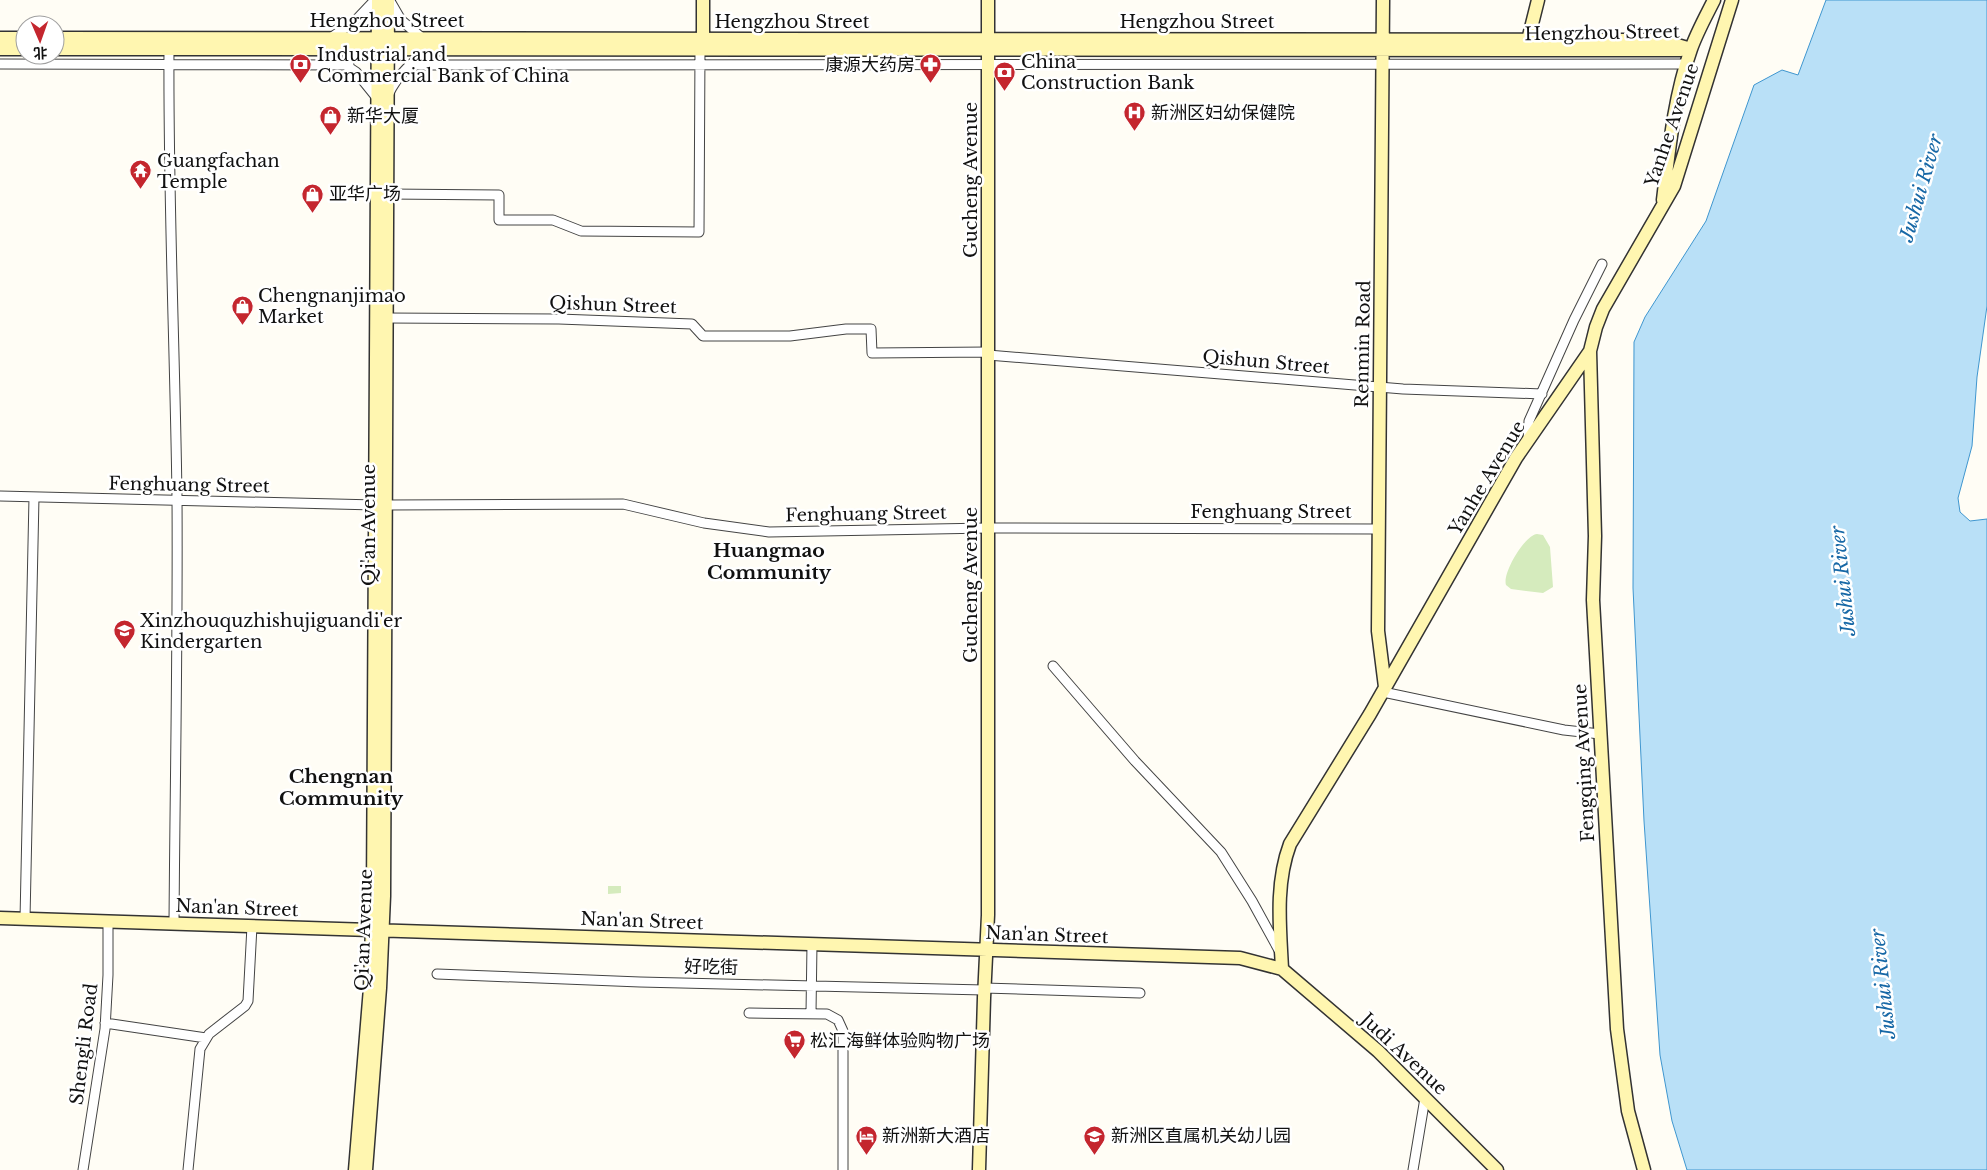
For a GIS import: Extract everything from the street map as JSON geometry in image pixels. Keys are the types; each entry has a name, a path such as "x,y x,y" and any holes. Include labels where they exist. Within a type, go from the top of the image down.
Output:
{"main road":[{"name":"Qi'an Avenue","path":"366,1170 378,1025 383,44 377,0"},
{"name":"Qi'an Avenue","path":"383,44 389,0"},
{"path":"702,45 704,0"},
{"name":"Gucheng Avenue","path":"979,1170 988,915 988,0"},
{"name":"Renmin Road","path":"1383,0 1378,631 1384,690"},
{"path":"1528,40 1538,0"},
{"path":"1663,205 1671,134 1687,64 1691,49 1714,0"},
{"name":"Yanhe Avenue","path":"1282,969 1279,887 1290,844 1384,690 1528,441 1590,351 1603,309 1674,186 1732,0"},
{"path":"0,38 15,38"},
{"name":"Hengzhou Street","path":"65,38 330,39 434,50 702,45 1383,45 1660,51 1691,49"},
{"name":"Hengzhou Street","path":"65,49 322,50 424,39 702,45"},
{"name":"Hengzhou Street","path":"1383,45 1528,40 1660,40 1691,49"},
{"path":"0,49 15,49"},
{"name":"Qi'an Avenue","path":"382,505 388,318 388,194 383,97"},
{"name":"Fengqing Avenue","path":"1590,351 1595,536 1593,600 1619,1049 1628,1111 1644,1170"},
{"name":"Nan'an Street","path":"0,918 1240,958 1282,969"},
{"name":"Qi'an Avenue","path":"355,1170 378,930"},
{"name":"Judi Avenue","path":"1282,969 1378,1052 1497,1170"}],"street":[{"path":"330,39 355,21 377,0"},
{"path":"389,0 406,26 424,39"},
{"path":"388,194 499,195 499,220 553,220 581,231 699,232 700,65 702,45"},
{"path":"169,50 169,208 173,296 177,500 174,923"},
{"path":"322,50 349,65 383,97 409,65 434,50"},
{"path":"0,64 349,65"},
{"path":"409,65 1687,64"},
{"path":"1528,441 1529,421 1574,320 1602,264"},
{"name":"Qishun Street","path":"388,318 559,319 692,324 703,336 790,336 846,329 871,329 872,353 988,353 1380,387 1542,394"},
{"name":"Fenghuang Street","path":"0,496 382,505 623,504 704,523 769,532 988,528 1379,528"},
{"path":"25,918 34,497"},
{"path":"1053,666 1135,761 1222,852 1282,954"},
{"path":"1384,690 1564,730 1600,734"},
{"name":"Shengli Road","path":"83,1170 105,1023 108,921"},
{"path":"188,1170 198,1056 206,1038 246,1006 248,1001 252,926"},
{"path":"811,1014 812,944"},
{"name":"好吃街","path":"436,974 812,986 1140,993"},
{"path":"749,1013 835,1016 842,1028 843,1170"},
{"path":"105,1023 206,1038"},
{"path":"1414,1170 1425,1098"}],"green space":[{"path":"1537,534 1543,535 1550,547 1553,587 1543,593 1511,589 1506,585 1506,579 1507,572 1515,555 1532,536"},
{"path":"608,886 621,886 621,893 608,894"}],"water":[{"name":"Jushui River","path":"1826,0 1987,0 1987,306 1977,377 1972,446 1958,498 1960,512 1970,521 1987,519 1987,1170 1687,1170 1672,1121 1660,1055 1644,821 1633,588 1634,342 1645,317 1706,221 1754,85 1782,70 1798,75"}],"place":[{"name":"Industrial and Commercial Bank of China","path":"301,84"},
{"name":"康源大药房","path":"931,84"},
{"name":"China Construction Bank","path":"1005,91"},
{"name":"新洲区妇幼保健院","path":"1135,132"},
{"name":"新华大厦","path":"331,135"},
{"name":"Guangfachan Temple","path":"141,190"},
{"name":"亚华广场","path":"313,213"},
{"name":"Chengnanjimao Market","path":"242,325"},
{"name":"Xinzhouquzhishujiguandi'er Kindergarten","path":"124,650"},
{"name":"松汇海鲜体验购物广场","path":"794,1060"},
{"name":"新洲新大酒店","path":"866,1155"},
{"name":"新洲区直属机关幼儿园","path":"1095,1155"}],"district":[{"name":"Huangmao Community","path":"769,561"},
{"name":"Chengnan Community","path":"341,787"}]}
